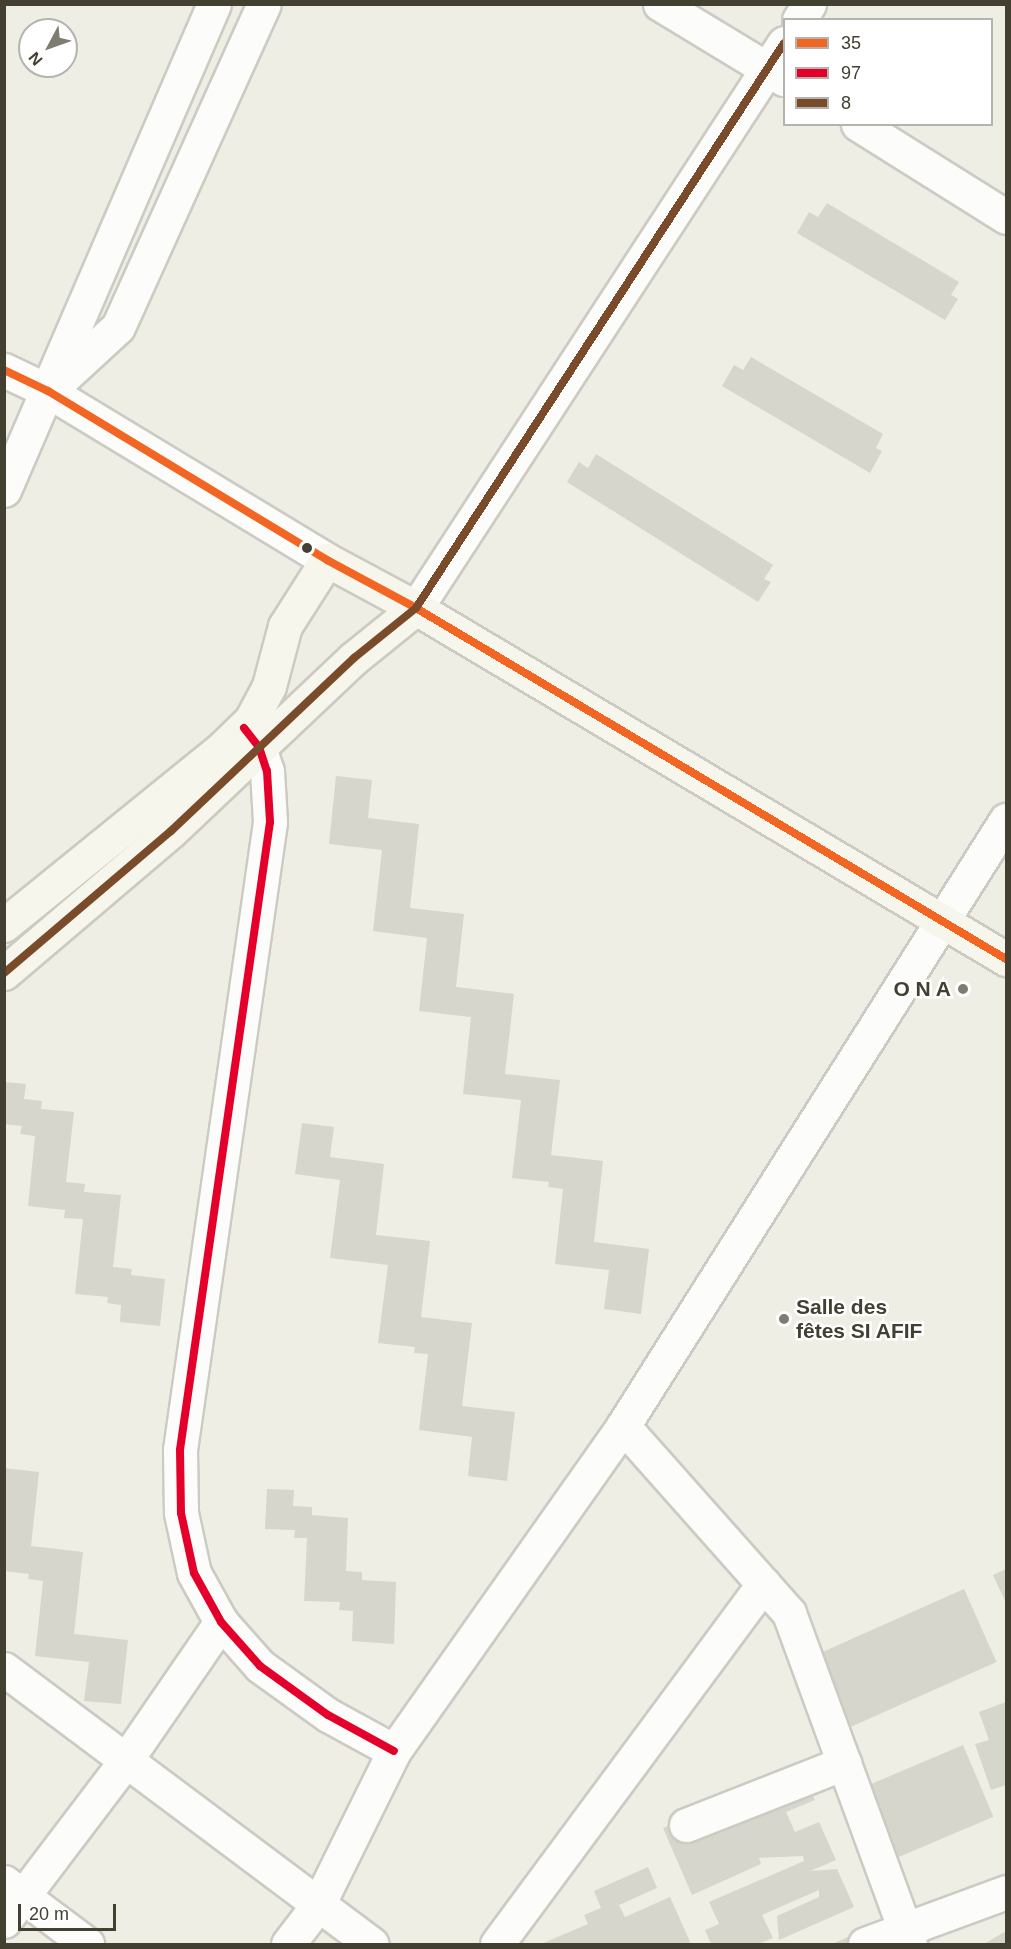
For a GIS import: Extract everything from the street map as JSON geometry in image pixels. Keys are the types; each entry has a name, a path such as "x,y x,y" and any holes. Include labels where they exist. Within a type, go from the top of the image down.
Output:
{"main road":[{"path":"6,970 146,854 251,738 285,626 327,560 416,608 944,919 1006,959"},
{"path":"4,926 251,738 416,608"}],"street":[{"path":"4,490 214,4"},
{"path":"48,391 118,327 264,4"},
{"path":"416,608 779,64 660,4"},
{"path":"800,18 808,4"},
{"path":"861,126 1006,216"},
{"path":"4,370 48,391 327,560"},
{"path":"251,738 270,796 265,871 180,1450 181,1513 194,1573 221,1622 260,1666 328,1715 394,1751"},
{"path":"288,1944 318,1905 394,1751 623,1426 1006,820"},
{"path":"623,1426 789,1613 908,1937"},
{"path":"497,1944 763,1584"},
{"path":"87,1944 11,1900 126,1760 221,1622"},
{"path":"4,1669 371,1944"},
{"path":"686,1825 844,1763"},
{"path":"865,1944 908,1937 1006,1892"}],"building":[{"path":"827,203 959,282 951,295 958,299 945,320 797,233 809,212 818,217"},
{"path":"751,357 883,434 876,448 882,451 870,473 722,386 734,365 743,370"},
{"path":"596,454 773,565 764,579 771,582 758,602 567,482 579,462 588,468"},
{"path":"336,776 372,780 368,818 419,824 410,908 464,914 456,987 514,994 505,1074 560,1080 551,1155 603,1161 594,1242 649,1249 641,1314 604,1309 609,1270 555,1264 563,1189 548,1187 549,1182 512,1178 521,1100 463,1094 471,1017 419,1011 427,938 373,931 382,850 329,844"},
{"path":"4,1082 26,1084 24,1099 42,1101 41,1109 74,1112 66,1182 85,1184 84,1192 121,1195 113,1267 132,1269 131,1275 165,1279 160,1326 120,1322 121,1305 107,1303 108,1297 75,1294 83,1219 64,1218 65,1210 28,1206 35,1136 20,1134 22,1126 4,1124"},
{"path":"302,1123 334,1127 330,1157 384,1164 376,1235 430,1241 421,1317 472,1323 462,1406 515,1412 507,1481 468,1476 472,1437 419,1430 428,1354 414,1353 415,1347 378,1343 388,1265 330,1258 340,1180 295,1174"},
{"path":"4,1468 39,1472 31,1546 83,1552 74,1634 128,1640 121,1704 84,1701 89,1662 35,1656 43,1581 28,1579 29,1574 4,1571"},
{"path":"267,1489 294,1490 293,1506 312,1507 312,1515 348,1518 346,1571 362,1572 362,1580 396,1582 394,1644 352,1641 353,1611 339,1610 340,1602 304,1601 307,1538 294,1538 295,1530 265,1529"},
{"path":"1006,1569 1006,1603 993,1575"},
{"path":"964,1589 997,1662 830,1736 798,1663"},
{"path":"1006,1702 1006,1785 991,1790 975,1744 989,1740 979,1712"},
{"path":"963,1745 993,1817 894,1859 864,1787"},
{"path":"801,1770 815,1800 786,1812 795,1832 819,1822 836,1860 810,1871 837,1869 854,1907 779,1940 777,1916 819,1897 819,1890 762,1915 773,1938 758,1944 711,1944 705,1930 719,1924 709,1902 804,1861 803,1856 759,1858 761,1864 692,1895 663,1828"},
{"path":"648,1867 657,1888 619,1905 625,1917 670,1897 691,1944 541,1944 588,1924 584,1915 601,1908 594,1891"},
{"path":"1006,1931 1006,1944 984,1944"},
{"path":"848,1937 851,1944 832,1944"}],"transit line":[{"name":"8","path":"4,973 171,831 354,658 416,608 783,45"},
{"name":"35","path":"4,370 48,391 327,560 416,608 1006,959"},
{"name":"97","path":"244,728 259,747 267,771 270,822 180,1450 181,1513 194,1573 221,1622 260,1666 328,1715 394,1751"}],"place":[{"name":"O N A","path":"963,989"},
{"name":"Salle des fêtes SI AFIF","path":"784,1319"}]}
